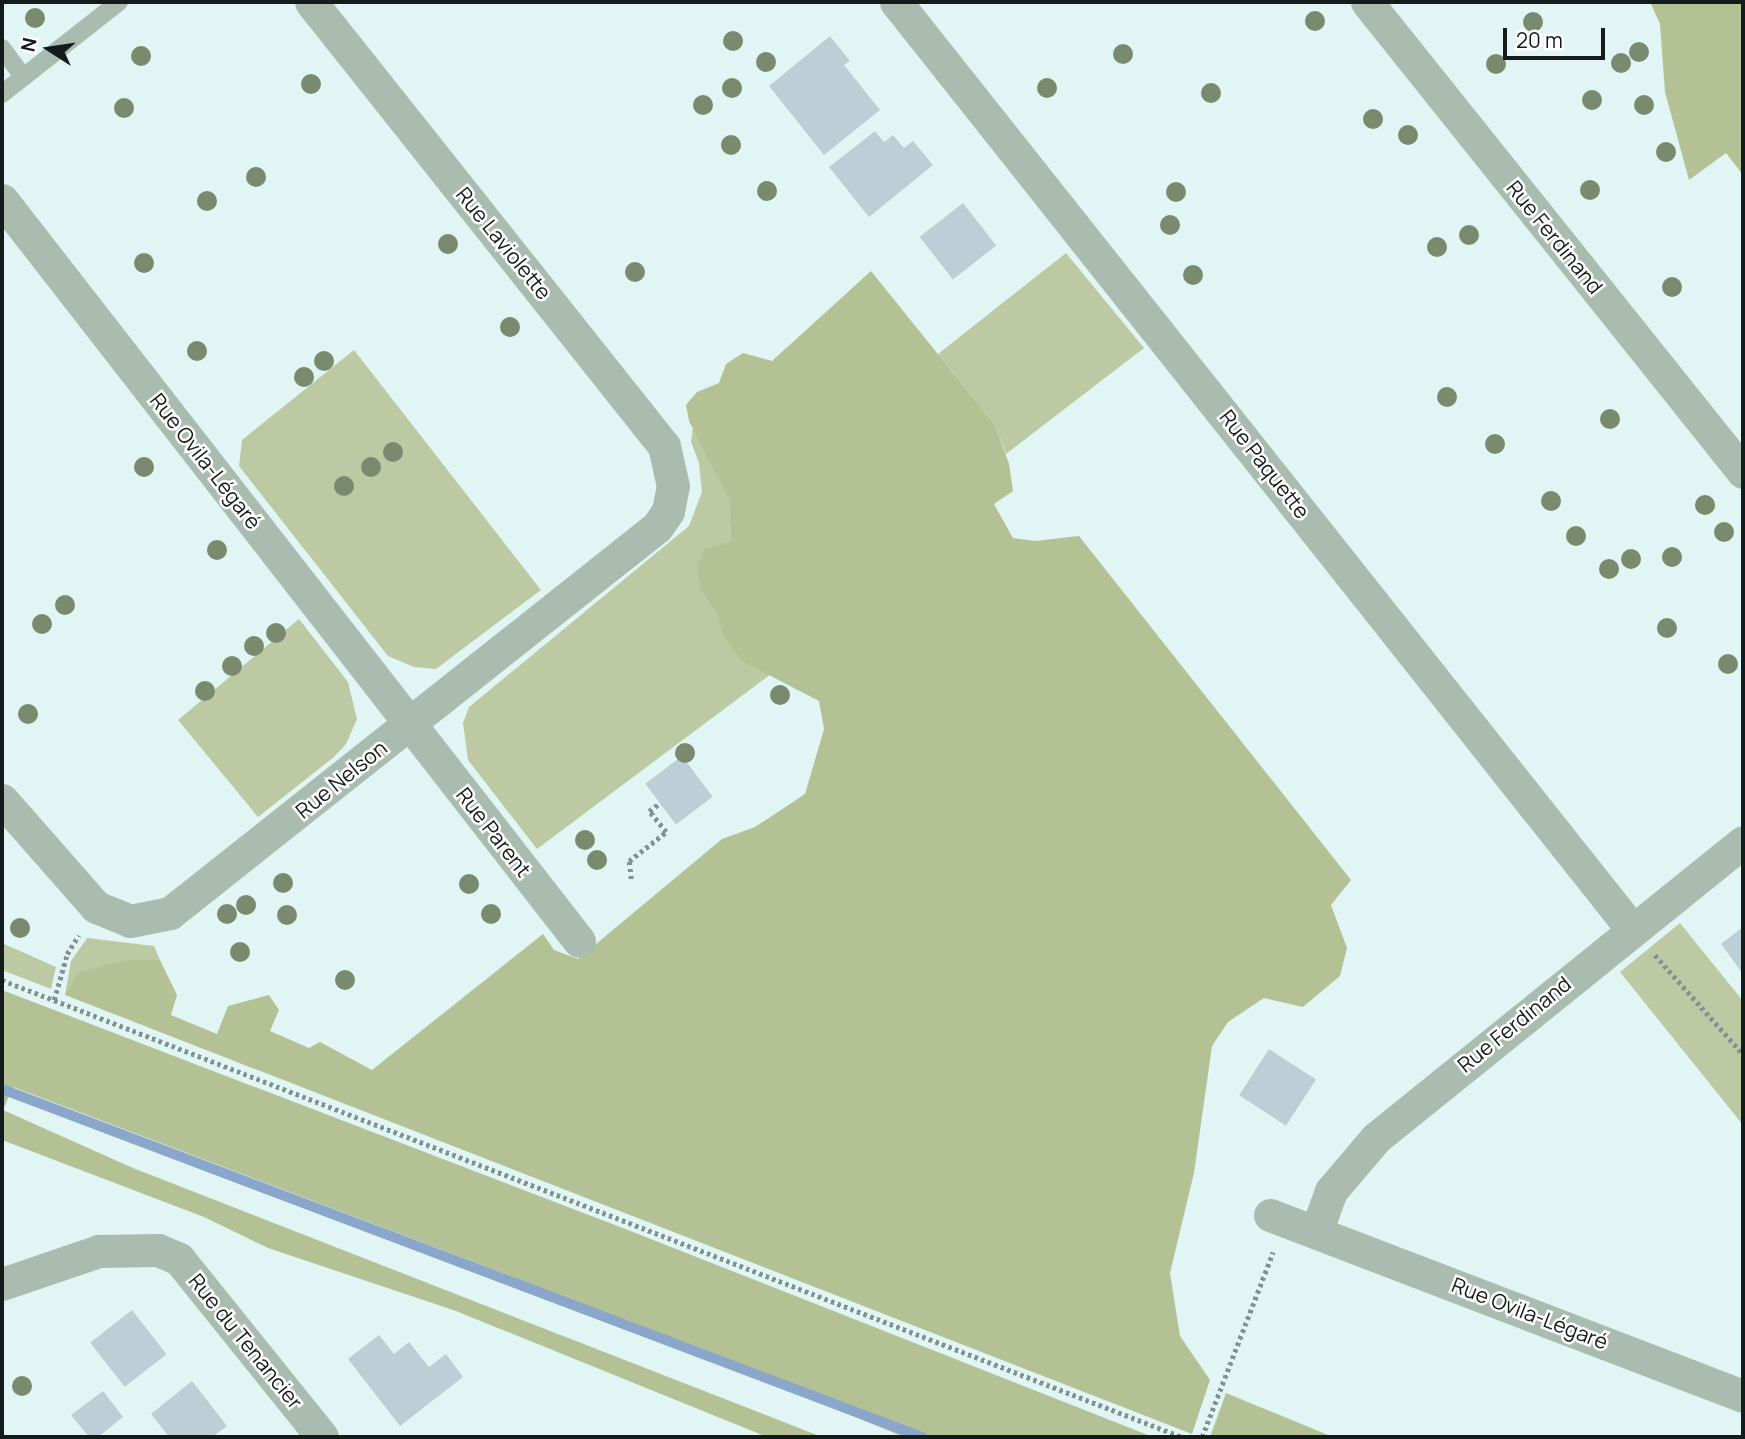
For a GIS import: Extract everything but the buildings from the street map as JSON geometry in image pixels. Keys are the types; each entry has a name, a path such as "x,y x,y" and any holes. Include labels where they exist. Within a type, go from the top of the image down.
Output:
{"street":[{"name":"Rue Laviolette","path":"311,2 657,436 668,455 673,496"},
{"name":"Rue Paquette","path":"896,2 1631,928"},
{"name":"Rue Ferdinand","path":"1367,2 1743,472"},
{"name":"Rue Ovila-Légaré","path":"2,200 410,722"},
{"name":"Rue Nelson","path":"2,800 89,902 122,919 150,920 190,902 410,722 657,527 673,496"},
{"name":"Rue Parent","path":"410,722 579,942"},
{"name":"Rue Ferdinand","path":"1316,1232 1331,1191 1376,1138 1631,928 1743,842"},
{"name":"Rue Ovila-Légaré","path":"1273,1229 1316,1232 1743,1396"},
{"name":"Rue du Tenancier","path":"2,1284 99,1251 158,1250 180,1259 323,1437"}],"lane":[{"path":"2,94 119,2"},
{"path":"2,48 23,77"}],"path":[{"path":"631,879 629,861 666,832 649,811 660,803"},
{"path":"1631,928 1743,1054"},
{"path":"54,1000 63,964 79,935"},
{"path":"2,980 1182,1437"},
{"path":"1202,1437 1273,1229"}],"green space":[{"path":"1650,2 1743,2 1743,175 1726,153 1689,180 1665,92 1660,24"},
{"path":"1066,253 1144,348 1006,454 995,425 938,354"},
{"path":"871,271 995,425 1009,464 1013,491 994,504 1013,538 1035,541 1079,536 1351,880 1331,905 1347,948 1340,976 1303,1007 1264,998 1228,1022 1212,1046 1194,1173 1170,1273 1180,1336 1210,1380 1192,1434 65,995 79,972 128,960 160,960 177,995 171,1015 217,1034 228,1006 269,995 279,1010 270,1031 309,1048 320,1042 372,1070 543,934 554,950 578,959 722,839 755,827 805,794 824,729 819,701 742,661 722,634 717,614 701,591 697,567 704,550 731,542 729,500 689,421 686,405 697,392 719,383 726,364 743,353 772,361"},
{"path":"354,350 541,590 436,669 414,667 388,656 239,466 242,440"},
{"path":"693,427 729,500 731,542 701,591 717,614 722,634 742,660 771,674 537,849 468,760 463,723 469,707 689,526 702,492 699,463 691,442"},
{"path":"299,619 348,682 357,719 346,744 334,757 258,817 178,720"},
{"path":"1680,923 1743,1001 1743,1125 1620,972"},
{"path":"87,938 154,946 160,960 128,960 65,995 71,961"},
{"path":"2,943 56,967 51,989 2,970"},
{"path":"2,990 628,1230 1153,1437 904,1437 500,1272 13,1087 3,1110 133,1168 822,1437 767,1437 456,1311 268,1248 204,1217 2,1140"},
{"path":"1226,1393 1333,1437 1210,1437"}],"waterway":[{"path":"2,1089 922,1437"}]}
